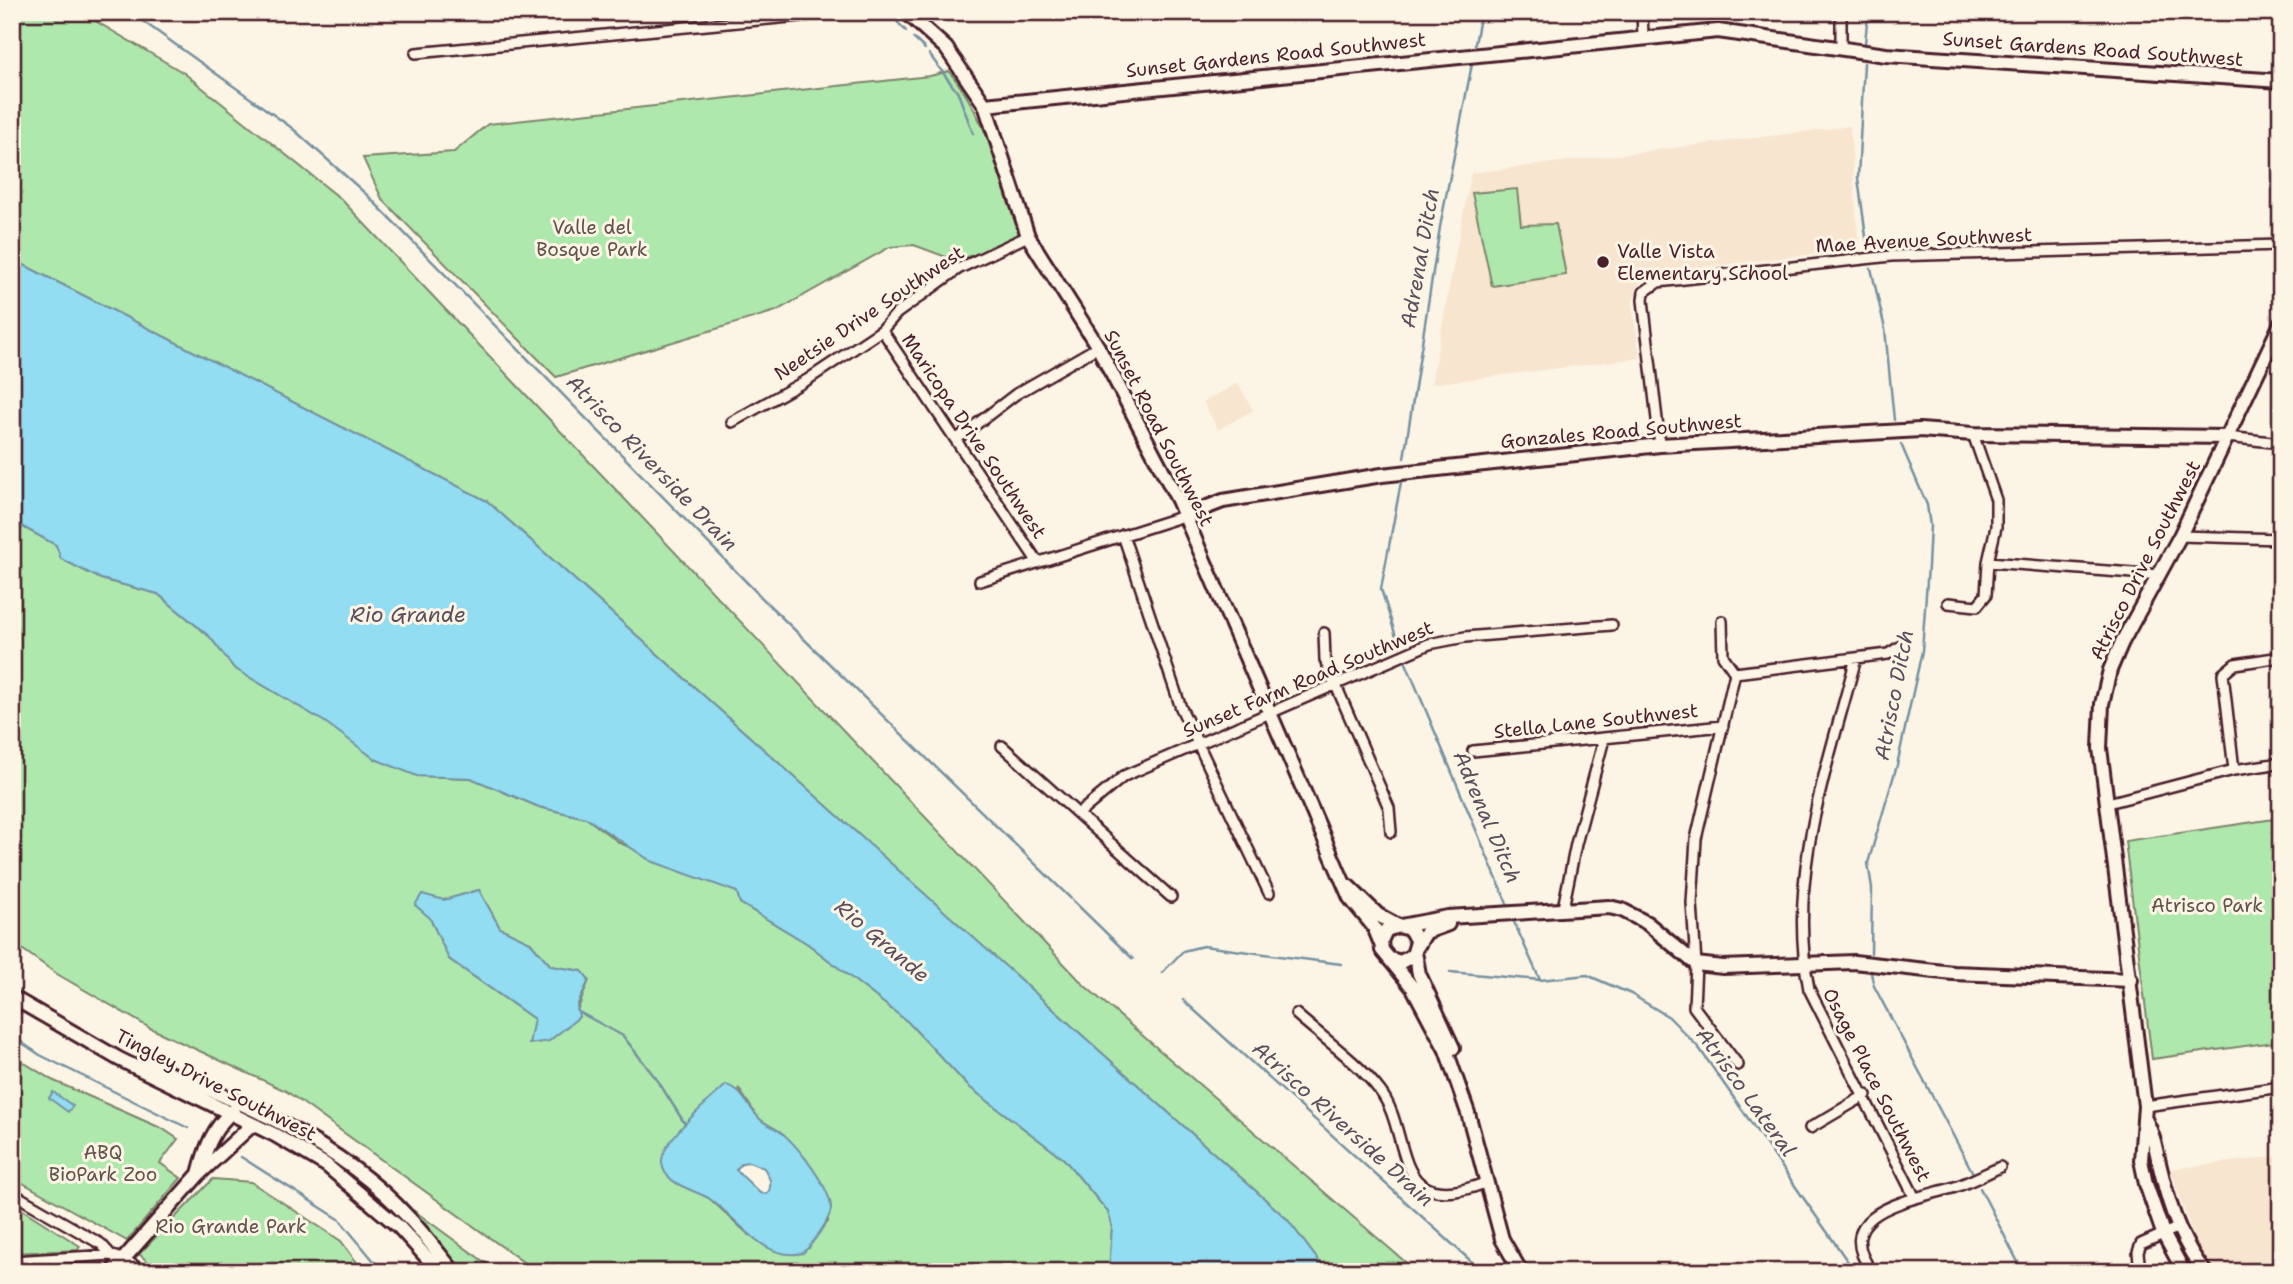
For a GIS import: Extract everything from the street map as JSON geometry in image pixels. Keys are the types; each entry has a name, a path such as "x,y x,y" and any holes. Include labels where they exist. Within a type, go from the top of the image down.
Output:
{"street":[{"path":"416,53 842,12"},
{"name":"Sunset Road Southwest","path":"906,12 947,48 985,104 1028,236 1098,347 1184,516 1346,883 1350,898 1374,927 1381,944"},
{"path":"1642,12 1643,37"},
{"path":"1841,12 1844,49"},
{"name":"Sunset Gardens Road Southwest","path":"985,104 1718,31 1886,55 2281,81"},
{"name":"Neetsie Drive Southwest","path":"732,422 807,380 883,330 897,313 958,269 1028,236"},
{"name":"Mae Avenue Southwest","path":"1660,445 1643,306 1644,292 1658,282 1866,257 2281,245"},
{"name":"Atrisco Drive Southwest","path":"2184,1272 2152,1206 2141,1160 2145,1112 2132,980 2100,748 2102,704 2110,670 2122,642 2180,536 2281,323"},
{"name":"Maricopa Drive Southwest","path":"883,330 1037,561"},
{"path":"957,439 1016,394 1098,347"},
{"name":"Gonzales Road Southwest","path":"980,581 1223,501 1382,475 1660,445 1874,430 2227,437 2281,443"},
{"path":"1948,603 1977,606 1986,595 1988,562 1996,527 1996,500 1973,434"},
{"path":"1124,535 1181,708 1269,892"},
{"path":"2180,536 2281,539"},
{"path":"1988,562 2160,575"},
{"path":"1722,621 1723,656 1735,673 1696,839 1692,870 1696,964 1694,1007 1738,1065"},
{"name":"Sunset Farm Road Southwest","path":"1078,814 1124,776 1335,684 1444,640 1612,625"},
{"path":"1324,633 1324,654 1389,808 1391,832"},
{"path":"1735,673 1888,654 1901,646"},
{"path":"2234,770 2223,674 2235,664 2281,657"},
{"name":"Osage Place Southwest","path":"1856,658 1803,871 1804,965 1809,989 1866,1095 1915,1198"},
{"name":"Stella Lane Southwest","path":"1472,751 1723,726"},
{"path":"1563,908 1576,844 1604,739"},
{"path":"1002,746 1171,897"},
{"path":"2108,803 2234,770 2281,763"},
{"name":"Sunset Road Southwest","path":"1346,883 1378,915 1399,926"},
{"path":"1468,1113 1439,1036 1413,988 1381,944 1386,930 1442,918 1594,906 1622,910 1647,923 1696,964 1723,967 1854,962 1953,973 2132,980"},
{"path":"1390,959 1404,961 1416,950 1426,932 1436,927 1485,916"},
{"path":"1399,926 1412,931 1416,950 1415,965 1440,1014 1455,1053 1485,1183 1502,1239 1521,1272"},
{"name":"Tingley Drive Southwest","path":"12,996 97,1045 275,1135 326,1165 399,1227 440,1272"},
{"path":"1296,1014 1381,1092 1390,1111 1401,1154 1414,1176 1425,1184 1443,1190 1455,1191 1485,1183"},
{"name":"Tingley Drive Southwest","path":"97,1045 242,1104 335,1154 409,1217 454,1272"},
{"path":"2145,1112 2281,1087"},
{"path":"1810,1128 1866,1095"},
{"path":"199,1174 217,1126 242,1104"},
{"name":"Atrisco Drive Southwest","path":"2145,1112 2155,1138 2163,1181 2179,1227 2205,1272"},
{"path":"112,1272 117,1257 252,1125"},
{"path":"1872,1272 1863,1258 1862,1228 1871,1215 1915,1198 1957,1187 2000,1167"},
{"path":"12,1193 101,1244 140,1272"},
{"path":"2140,1272 2138,1252 2141,1244 2179,1227"},
{"path":"12,1261 117,1257"}],"shaded area":[{"name":"Valle Vista Elementary School","path":"1850,126 1859,249 1643,274 1632,304 1640,358 1431,384 1471,173"},
{"path":"1238,383 1253,410 1218,430 1203,402"},
{"path":"2281,1156 2281,1272 2214,1272 2198,1251 2170,1169"},
{"path":"111,1255 123,1260 112,1272 12,1272 12,1261"}],"green space":[{"path":"12,12 80,12 184,73 341,199 1085,986 1417,1272 1327,1272 1287,1219 487,501 12,259"},
{"name":"Valle del Bosque Park","path":"949,71 974,109 1023,234 982,253 954,260 914,245 890,247 776,311 556,377 382,199 363,158 454,152 488,124 930,76"},
{"path":"1517,189 1521,225 1556,224 1566,275 1492,286 1472,193"},
{"path":"12,521 56,545 62,559 101,579 158,594 210,637 234,668 417,776 471,778 539,807 586,818 620,843 737,892 740,903 808,944 908,1022 968,1086 1064,1159 1108,1212 1112,1226 1109,1272 537,1272 286,1091 150,1028 57,974 12,942","holes":["479,890 500,928 530,942 551,966 582,971 589,980 577,1011 534,1019 449,959 430,918 444,900","739,1089 759,1119 783,1134 806,1159 826,1193 828,1222 812,1239 809,1248 749,1235 710,1199"]},
{"name":"Atrisco Park","path":"2281,818 2281,1041 2152,1059 2125,841"},
{"name":"ABQ BioPark Zoo","path":"12,1055 52,1080 163,1129 178,1139 160,1163 181,1178 127,1241 12,1177"},
{"name":"Rio Grande Park","path":"213,1179 251,1182 341,1241 364,1272 159,1272 139,1254"},
{"path":"12,1203 80,1246 78,1250 12,1253"},
{"path":"413,1210 498,1272 454,1272"}],"water":[{"name":"Rio Grande","path":"12,259 487,501 1287,1219 1327,1272 1109,1272 1112,1226 1108,1212 1064,1159 968,1086 908,1022 808,944 740,903 737,892 651,861 586,818 539,807 471,778 417,776 375,759 325,722 234,668 210,637 158,594 101,579 61,559 56,545 12,521"},
{"path":"479,890 500,928 530,942 551,966 582,971 589,980 577,1006 579,1017 549,1041 529,1044 534,1019 449,959 430,918 415,905 422,894 444,900"},
{"path":"726,1085 741,1095 761,1120 782,1133 796,1147 826,1191 830,1201 830,1214 803,1253 789,1254 764,1245 721,1207 673,1181 664,1170 662,1162 669,1143","holes":["749,1162 764,1168 770,1184 767,1194 760,1193 736,1170 742,1163"]},
{"path":"53,1092 73,1106 68,1112 49,1098"}],"waterway":[{"name":"Atrisco Riverside Drain","path":"130,12 292,128 367,195 769,605 1133,959"},
{"name":"Atrisco Lateral","path":"888,12 906,31"},
{"name":"Adrenal Ditch","path":"1475,44 1481,12"},
{"name":"Atrisco Ditch","path":"1865,43 1868,12"},
{"name":"Atrisco Lateral","path":"913,38 925,49"},
{"name":"Atrisco Lateral","path":"929,54 958,93 973,133"},
{"name":"Atrisco Ditch","path":"1864,63 1858,178 1867,244"},
{"name":"Adrenal Ditch","path":"1404,458 1440,227 1472,64"},
{"name":"Atrisco Ditch","path":"1871,268 1885,329 1894,420"},
{"name":"Atrisco Ditch","path":"1871,953 1872,888 1868,863 1897,765 1922,651 1928,566 1930,526 1927,505 1901,444"},
{"name":"Adrenal Ditch","path":"1399,646 1381,589 1401,482"},
{"name":"Adrenal Ditch","path":"1406,663 1508,906"},
{"name":"Adrenal Ditch","path":"1514,922 1540,980"},
{"path":"1162,973 1183,951 1203,946 1341,964"},
{"name":"Atrisco Lateral","path":"1450,972 1540,980 1587,975 1631,994 1669,1017 1699,1048 1855,1272"},
{"name":"Atrisco Ditch","path":"1871,973 1874,986 1973,1173"},
{"name":"Atrisco Riverside Drain","path":"1183,1000 1483,1272"},
{"path":"577,1011 623,1036 658,1081 685,1124"},
{"path":"12,1036 40,1055 188,1128"},
{"path":"241,1157 339,1219 383,1272"},
{"path":"1980,1188 2023,1272"}],"place":[{"name":"Valle Vista Elementary School","path":"1603,262"}]}
